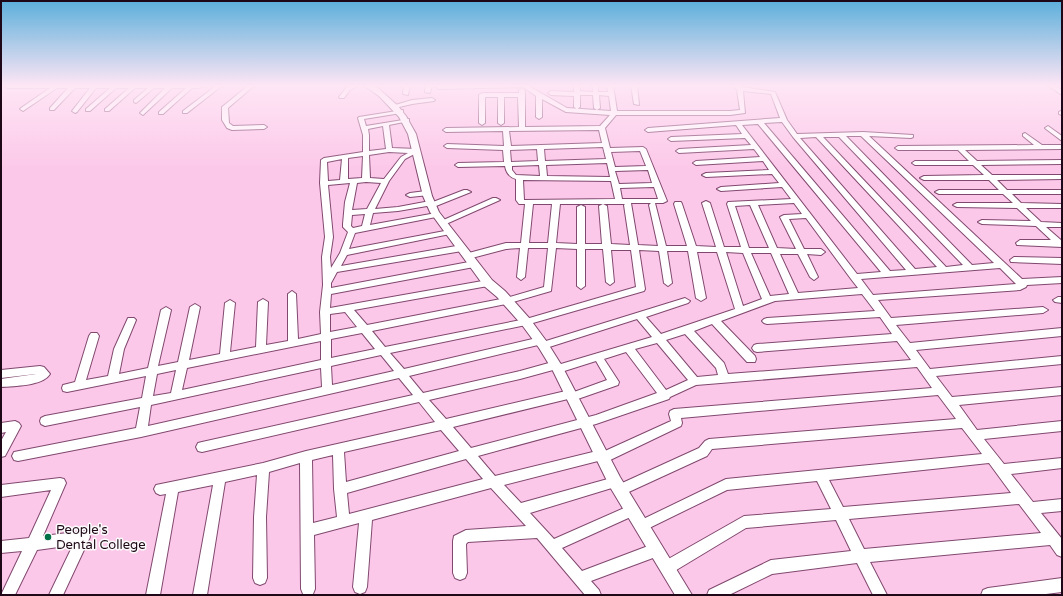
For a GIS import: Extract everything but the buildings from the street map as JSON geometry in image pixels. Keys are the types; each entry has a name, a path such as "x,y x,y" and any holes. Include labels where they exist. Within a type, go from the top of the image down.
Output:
{"street":[{"path":"225,113 226,126 236,128 264,127"},
{"path":"366,180 365,128 361,118 380,113"},
{"path":"389,150 386,125 394,113"},
{"path":"399,113 417,151 433,208 488,284 526,322 542,343 557,367 601,457 631,511 668,567 684,595"},
{"path":"482,113 482,123"},
{"path":"501,113 501,123"},
{"path":"522,113 522,129"},
{"path":"539,113 539,117"},
{"path":"619,201 602,128 614,113 638,113"},
{"path":"781,113 794,136 913,272"},
{"path":"648,130 784,120"},
{"path":"760,122 888,274"},
{"path":"738,124 1062,550"},
{"path":"365,128 386,125"},
{"path":"446,130 602,128"},
{"path":"904,128 921,148"},
{"path":"1048,128 1062,139"},
{"path":"506,129 509,163 508,171 514,176 658,185"},
{"path":"794,136 840,134 911,136"},
{"path":"840,134 970,268"},
{"path":"202,447 598,357 687,330 767,300 794,295 867,294 1022,287 1019,282 862,134"},
{"path":"817,135 943,270"},
{"path":"1025,135 1039,146"},
{"path":"671,139 748,136"},
{"path":"447,146 643,149 663,201 529,203 520,200 520,177"},
{"path":"898,148 1062,146"},
{"path":"540,147 544,179"},
{"path":"679,151 756,147"},
{"path":"958,148 1060,244"},
{"path":"327,390 325,363 326,257 330,237 324,183 324,160 345,158 389,150 417,151"},
{"path":"365,228 370,210 386,182 403,158 417,151"},
{"path":"344,181 345,158"},
{"path":"696,163 765,159"},
{"path":"458,165 609,161"},
{"path":"915,163 1062,162"},
{"path":"611,169 650,168"},
{"path":"706,175 775,172"},
{"path":"924,178 1062,177"},
{"path":"324,183 354,180 386,182"},
{"path":"352,231 347,227 349,202 354,180"},
{"path":"721,189 785,185"},
{"path":"352,231 397,223 467,192"},
{"path":"939,192 1062,192"},
{"path":"410,195 433,208"},
{"path":"348,213 370,210 433,208 496,200"},
{"path":"767,300 746,250 730,205 732,203 796,200"},
{"path":"67,388 506,301 548,289 556,202"},
{"path":"521,277 529,203"},
{"path":"706,203 740,310"},
{"path":"753,203 794,295"},
{"path":"678,204 692,248 701,298"},
{"path":"46,421 176,396 325,363 526,322 641,289 628,205"},
{"path":"653,205 663,248 668,283"},
{"path":"603,206 608,246 610,282"},
{"path":"958,206 1062,206"},
{"path":"581,207 581,286"},
{"path":"808,216 784,217 803,251 814,277"},
{"path":"982,222 1062,224"},
{"path":"326,288 344,252 352,231"},
{"path":"344,252 450,232"},
{"path":"326,288 468,256 506,241 524,245 821,252"},
{"path":"1020,243 1060,244"},
{"path":"334,270 468,256"},
{"path":"1014,260 1062,261"},
{"path":"854,277 1001,265"},
{"path":"1019,282 1062,280"},
{"path":"325,312 488,284"},
{"path":"292,294 293,343"},
{"path":"262,350 264,302"},
{"path":"18,456 141,432 542,343 685,302"},
{"path":"225,356 230,303"},
{"path":"176,396 195,307"},
{"path":"347,308 444,425 552,546 580,579 589,593"},
{"path":"141,432 152,371 166,310"},
{"path":"767,321 885,318 1043,310"},
{"path":"639,315 695,381"},
{"path":"112,380 119,349 131,320"},
{"path":"714,320 752,359"},
{"path":"687,330 720,366 724,378"},
{"path":"908,347 1062,332"},
{"path":"79,386 94,336"},
{"path":"757,348 900,337"},
{"path":"628,348 665,396"},
{"path":"153,595 167,488 263,468 306,456 571,396 614,382 598,357"},
{"path":"928,373 1062,360"},
{"path":"340,489 585,423 665,396 695,381 920,363"},
{"path":"1,374 40,370 45,374 37,379 1,382"},
{"path":"307,531 494,482 601,457 677,424 674,414 941,391"},
{"path":"950,402 1062,391"},
{"path":"519,510 617,486 703,452 709,444 965,423"},
{"path":"1,428 15,426 1,452"},
{"path":"974,435 1062,426"},
{"path":"338,449 340,489 344,521"},
{"path":"306,456 308,589"},
{"path":"641,526 726,486 991,458"},
{"path":"1000,470 1062,463"},
{"path":"260,578 260,517 263,468"},
{"path":"821,476 880,595"},
{"path":"200,595 220,477"},
{"path":"1,491 60,483 8,595"},
{"path":"668,567 744,522 1021,498"},
{"path":"1030,508 1062,505"},
{"path":"552,546 631,511"},
{"path":"360,588 366,516"},
{"path":"460,573 459,541 466,536 540,532"},
{"path":"1,547 84,537 56,595"},
{"path":"714,595 771,567 860,556 1052,538"},
{"path":"580,579 656,550"},
{"path":"988,595 1062,585"}],"place":[{"name":"People's Dental College","path":"48,537"}]}
